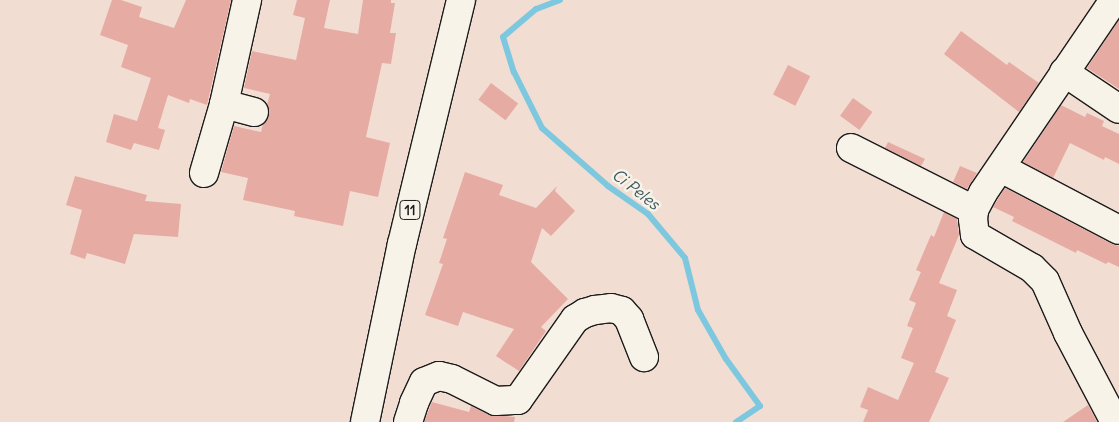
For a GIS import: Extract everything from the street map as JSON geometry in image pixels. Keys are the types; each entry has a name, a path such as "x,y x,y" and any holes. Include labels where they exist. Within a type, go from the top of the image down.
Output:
{"main road":[{"path":"204,172 224,104 247,0"},
{"name":"11","path":"365,422 402,244 461,0"},
{"path":"1114,0 1064,72 974,210 975,235 1032,268 1044,281 1068,333 1115,422"},
{"path":"1064,72 1119,109"},
{"path":"224,104 254,112"},
{"path":"852,148 974,210"},
{"path":"1000,168 1119,230"},
{"path":"408,422 424,382 439,376 452,379 496,401 518,400 575,319 595,310 610,308 622,311 629,319 644,357"}],"building":[{"path":"112,0 121,0 142,7 139,17 174,28 186,0 231,0 207,105 190,99 189,103 168,95 158,128 165,130 159,150 134,143 131,150 106,142 114,114 137,121 151,78 121,67 128,45 100,35"},
{"path":"297,0 330,0 324,28 358,34 363,0 391,0 391,3 395,3 390,33 396,33 391,64 382,63 366,137 390,143 378,197 350,191 343,226 294,216 295,211 243,200 248,178 221,172 234,126 261,132 263,124 269,116 267,105 270,94 244,88 252,51 296,60 305,18 293,15"},
{"path":"1119,20 1119,89 1087,68"},
{"path":"961,31 1007,65 1009,62 1039,83 1019,112 944,54"},
{"path":"788,65 810,76 795,106 773,94"},
{"path":"491,83 518,103 506,120 478,100"},
{"path":"853,98 872,112 859,130 840,116"},
{"path":"1061,105 1085,117 1087,113 1104,121 1102,126 1119,134 1119,164 1105,157 1104,160 1070,143 1053,178 1023,162"},
{"path":"888,142 925,159 921,166 885,148"},
{"path":"960,166 977,173 967,189 953,182"},
{"path":"465,172 503,185 499,195 536,208 557,186 555,191 575,211 551,236 542,228 531,262 568,299 541,327 546,331 519,371 496,356 514,329 463,312 458,326 425,315 443,264 439,263 447,239 443,238"},
{"path":"75,176 147,195 145,201 181,204 178,237 134,234 125,264 87,253 85,259 70,254 82,210 66,205"},
{"path":"1005,188 1119,246 1119,267 1108,262 1106,264 1077,250 1076,253 1012,221 1014,217 993,207"},
{"path":"944,212 957,219 959,235 939,283 957,290 947,316 956,320 935,372 949,378 929,422 863,422 868,410 860,407 868,387 898,400 914,363 901,358 913,328 907,326 916,303 909,300 921,272 916,270 931,235 934,237"},
{"path":"432,402 469,412 471,406 489,415 515,417 514,422 424,422"},
{"path":"1088,405 1097,422 1063,422"}],"waterway":[{"name":"Ci Peles","path":"560,0 536,9 503,37 514,72 542,128 608,186 648,214 685,258 698,310 726,359 760,406 736,422"}]}
